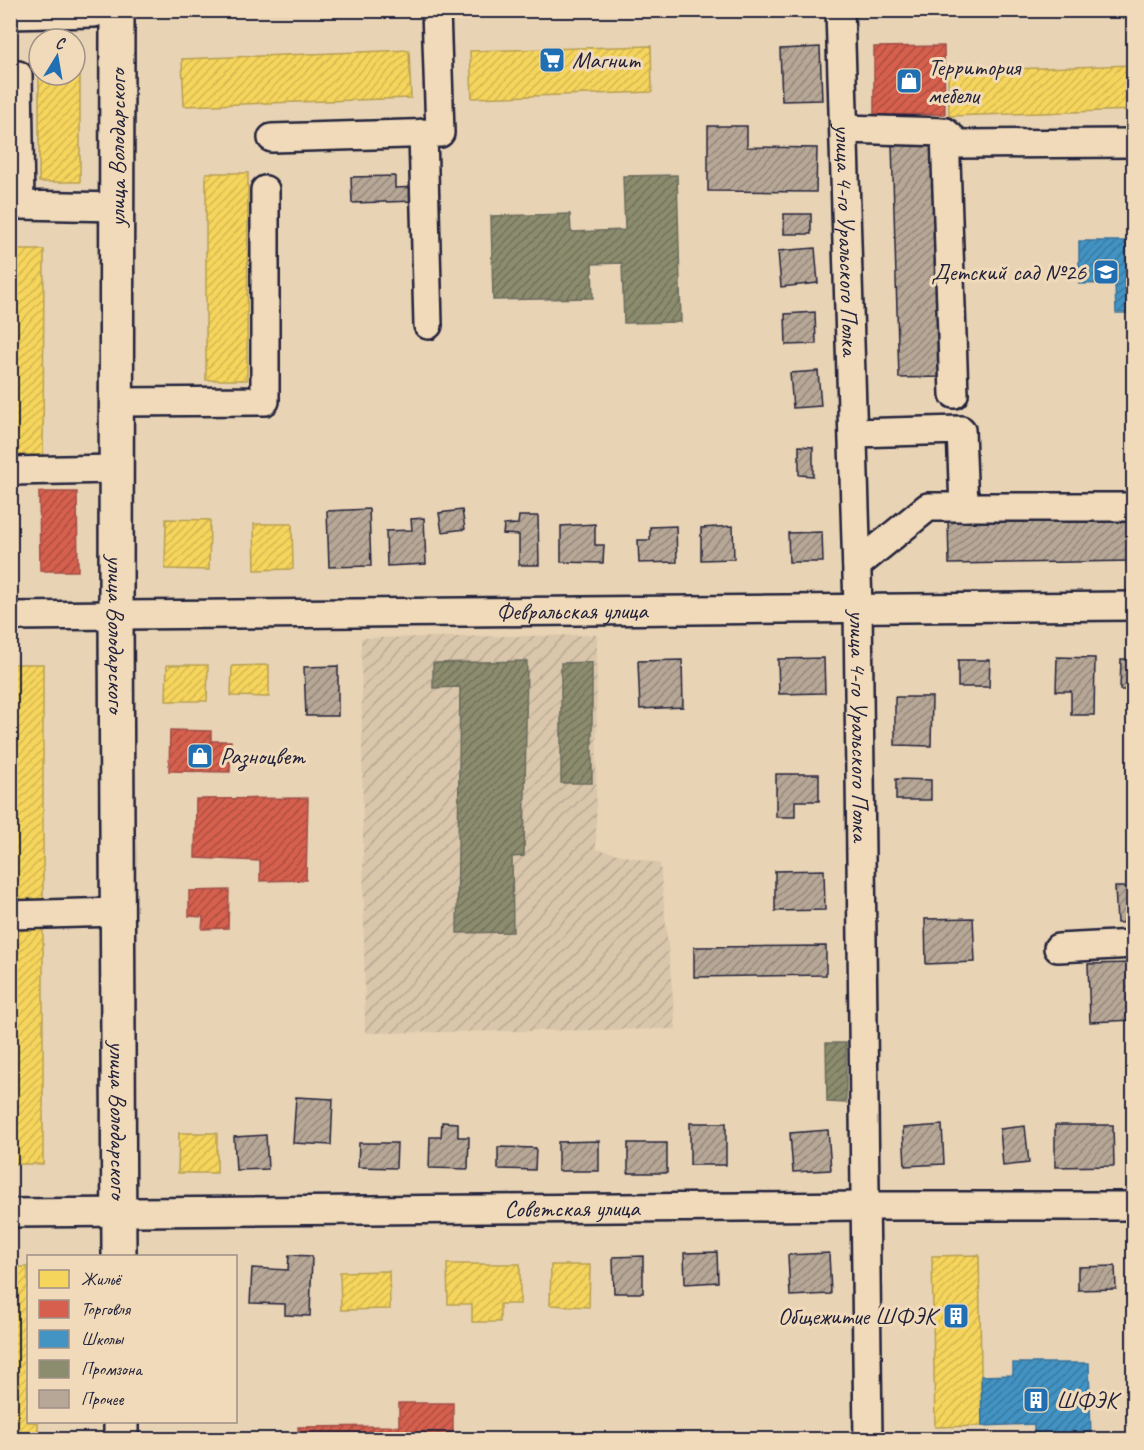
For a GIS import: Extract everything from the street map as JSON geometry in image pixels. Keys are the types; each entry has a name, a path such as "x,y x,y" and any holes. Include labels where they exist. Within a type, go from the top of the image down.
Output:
{"main road":[{"path":"10,12 94,10"},
{"name":"улица Володарского","path":"117,10 116,615 119,1255"},
{"path":"121,1423 121,1440"}],"street":[{"path":"272,138 440,133 436,10"},
{"name":"улица 4-го Уральского Полка","path":"840,10 858,608 868,1440"},
{"path":"18,75 15,205 117,207"},
{"path":"844,129 945,132 958,144 1134,143"},
{"path":"945,132 954,394"},
{"path":"423,133 428,325"},
{"path":"116,402 265,401 265,190"},
{"path":"853,434 961,430 964,507"},
{"path":"10,471 116,469"},
{"path":"857,565 928,507 1134,507"},
{"name":"Февральская улица","path":"10,616 1134,606"},
{"path":"10,915 118,912"},
{"path":"1058,948 1134,944"},
{"name":"Советская улица","path":"10,1214 865,1206 1134,1206"}],"shaded area":[{"path":"597,635 596,849 660,864 676,1029 365,1033 361,638"}],"building: Жильё":[{"path":"651,46 652,92 472,98 470,51"},
{"path":"409,50 411,98 184,106 182,59"},
{"path":"1134,65 1134,110 949,116 948,71"},
{"path":"39,87 80,87 80,182 39,182"},
{"path":"206,173 248,173 247,380 206,380"},
{"path":"10,250 44,250 43,458 10,457"},
{"path":"166,519 210,520 209,570 165,569"},
{"path":"254,524 292,524 293,569 255,570"},
{"path":"10,664 43,664 43,1164 10,1164"},
{"path":"167,665 208,665 207,701 166,701"},
{"path":"269,665 269,697 231,696 232,666"},
{"path":"179,1133 217,1133 217,1173 178,1173"},
{"name":"Общежитие ШФЭК","path":"979,1255 982,1426 935,1427 932,1256"},
{"path":"447,1264 520,1264 520,1304 500,1304 500,1322 472,1322 472,1304 448,1304"},
{"path":"551,1265 590,1265 589,1307 550,1305"},
{"path":"10,1267 27,1267 27,1423 38,1423 38,1440 10,1440"},
{"path":"389,1271 390,1309 341,1310 340,1272"}],"building: Торговля":[{"name":"Территория мебели","path":"944,46 945,114 874,115 874,47"},
{"path":"39,492 77,492 78,571 40,571"},
{"name":"Разноцвет","path":"170,730 211,731 211,741 231,741 230,772 169,771"},
{"path":"308,798 306,880 260,881 260,861 195,858 196,799"},
{"path":"229,890 228,928 202,929 203,917 189,916 189,891"},
{"path":"399,1403 453,1403 453,1440 299,1440 298,1427 399,1426"}],"building: Школы":[{"name":"Детский сад №26","path":"1079,241 1126,241 1126,262 1134,262 1134,313 1116,313 1115,283 1079,284"},
{"name":"ШФЭК","path":"1013,1363 1089,1363 1091,1440 1034,1440 1034,1424 982,1426 981,1376 1013,1375"}],"building: Промзона":[{"path":"677,175 681,322 624,323 622,263 592,264 593,298 493,300 491,216 570,214 571,232 625,230 623,176"},
{"path":"527,661 524,856 512,857 513,932 457,933 460,687 433,688 433,663"},
{"path":"592,662 592,783 561,783 561,663"},
{"path":"826,1043 846,1043 846,1103 827,1102"}],"building: Прочее":[{"path":"820,47 822,100 782,101 780,49"},
{"path":"708,126 747,126 747,147 817,148 816,192 708,191"},
{"path":"935,142 941,377 899,378 892,144"},
{"path":"395,176 395,188 417,187 417,201 352,203 351,177"},
{"path":"784,214 811,214 811,234 784,234"},
{"path":"815,248 818,283 781,287 778,251"},
{"path":"815,312 816,344 786,345 785,314"},
{"path":"818,371 821,406 793,408 790,373"},
{"path":"799,446 813,447 813,476 799,475"},
{"path":"369,509 371,566 329,567 327,511"},
{"path":"462,510 465,529 442,532 439,513"},
{"path":"519,516 538,516 539,565 519,565 519,535 503,534 504,525 518,524"},
{"path":"1134,517 1134,561 949,564 948,519"},
{"path":"424,518 426,564 387,566 386,531 412,530 411,519"},
{"path":"595,524 595,545 604,545 603,563 561,562 561,526"},
{"path":"676,526 677,562 639,563 638,540 650,540 650,527"},
{"path":"733,526 734,559 701,560 701,528"},
{"path":"822,532 823,562 789,562 788,533"},
{"path":"1057,657 1095,658 1094,715 1071,715 1071,691 1056,691"},
{"path":"824,658 825,693 779,694 778,659"},
{"path":"1121,659 1134,659 1134,690 1120,690"},
{"path":"682,660 683,707 640,709 638,661"},
{"path":"958,660 990,660 989,687 958,687"},
{"path":"338,666 338,716 306,716 304,667"},
{"path":"895,697 932,697 931,746 895,745"},
{"path":"776,774 819,774 819,801 795,801 795,817 776,817"},
{"path":"896,779 931,780 931,800 896,800"},
{"path":"824,870 825,910 775,911 775,871"},
{"path":"1115,887 1134,887 1134,922 1117,923"},
{"path":"973,918 975,962 926,964 925,919"},
{"path":"826,946 826,975 694,977 694,947"},
{"path":"1132,963 1134,1020 1090,1022 1088,964"},
{"path":"296,1097 333,1099 331,1145 293,1143"},
{"path":"442,1122 458,1123 458,1137 469,1137 468,1169 429,1168 430,1137 441,1137"},
{"path":"690,1123 726,1123 726,1165 690,1165"},
{"path":"942,1125 944,1164 905,1166 903,1128"},
{"path":"1055,1125 1113,1125 1114,1166 1055,1167"},
{"path":"1025,1126 1029,1163 1003,1166 1000,1129"},
{"path":"828,1130 831,1170 793,1172 790,1133"},
{"path":"266,1135 268,1169 236,1170 234,1137"},
{"path":"599,1141 599,1171 558,1171 558,1142"},
{"path":"359,1143 397,1143 396,1168 358,1167"},
{"path":"628,1143 667,1143 667,1173 628,1173"},
{"path":"498,1147 536,1148 535,1170 498,1169"},
{"path":"717,1252 718,1282 685,1284 684,1253"},
{"path":"829,1253 831,1294 790,1296 788,1255"},
{"path":"289,1255 312,1256 310,1316 285,1315 285,1304 250,1303 252,1268 288,1270"},
{"path":"643,1256 643,1293 614,1293 613,1257"},
{"path":"1115,1266 1116,1289 1078,1290 1078,1267"}],"place":[{"name":"Магнит","path":"552,60"},
{"name":"Территория мебели","path":"909,81"},
{"name":"Детский сад №26","path":"1106,272"},
{"name":"Разноцвет","path":"200,756"},
{"name":"Общежитие ШФЭК","path":"956,1316"},
{"name":"ШФЭК","path":"1036,1400"}]}
